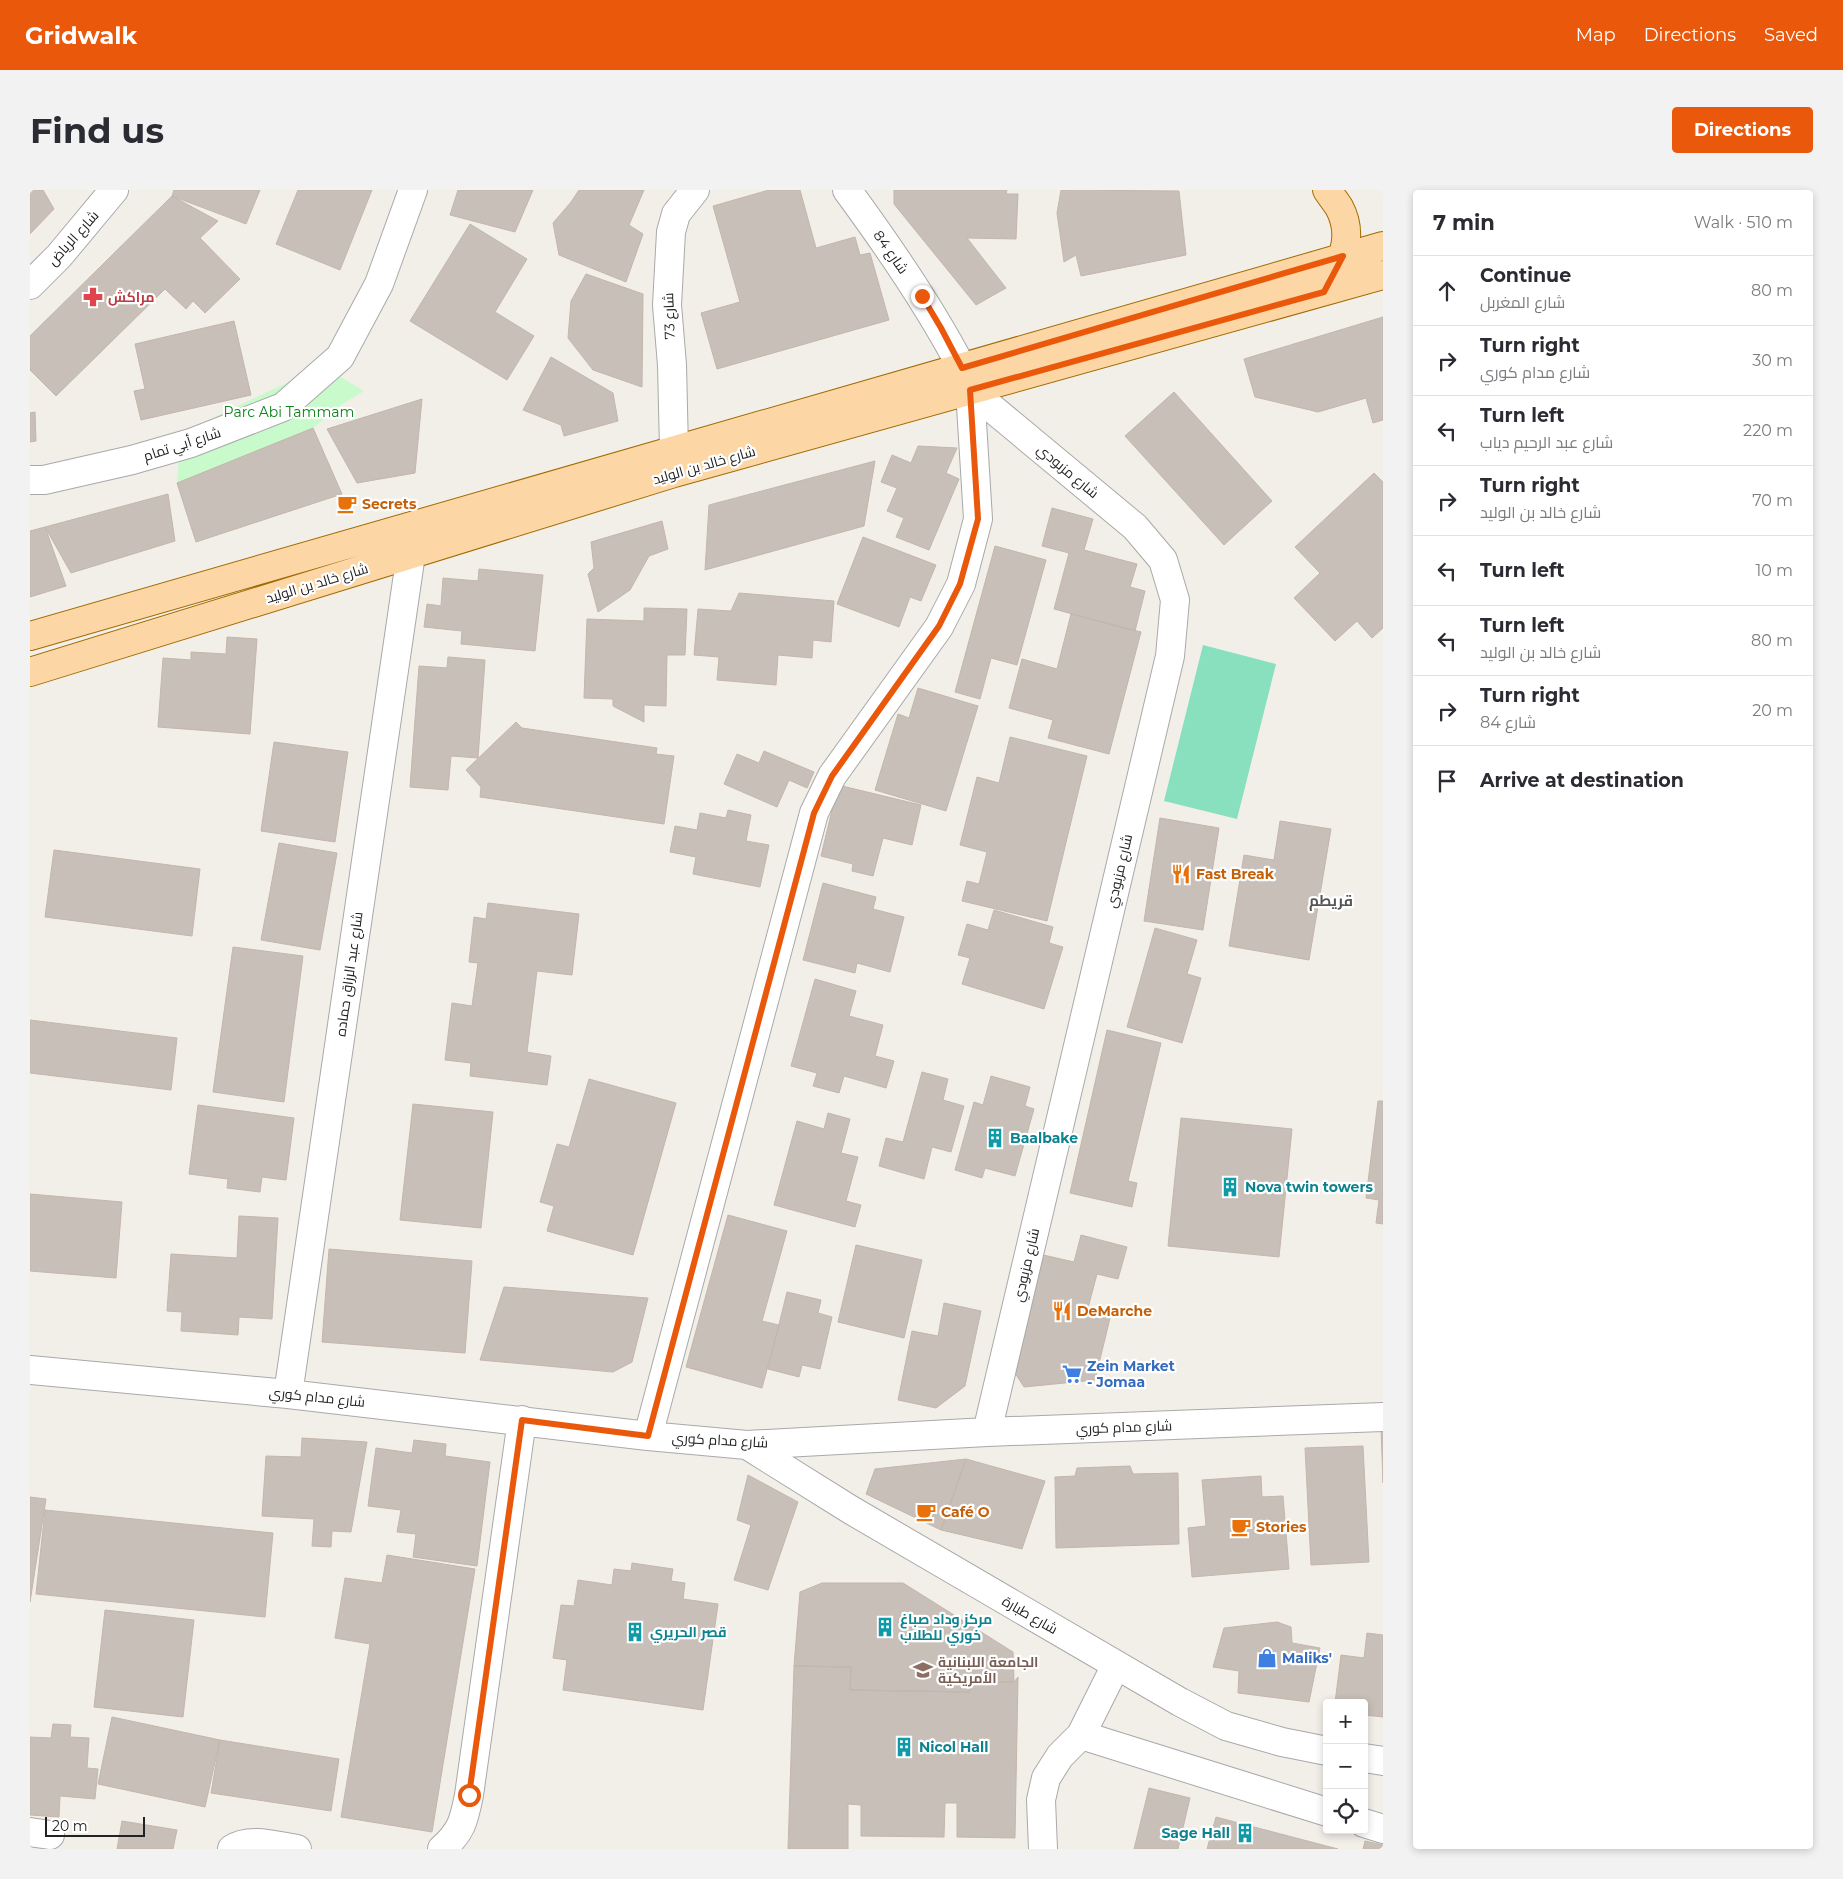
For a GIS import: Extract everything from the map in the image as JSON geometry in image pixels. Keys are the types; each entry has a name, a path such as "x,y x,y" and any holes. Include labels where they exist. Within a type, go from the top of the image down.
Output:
{"main road":[{"path":"1324,292 1343,256 1347,235 1345,219 1328,190"},
{"name":"شارع خالد بن الوليد","path":"30,672 674,473 1343,256 1383,246"},
{"name":"شارع خالد بن الوليد","path":"32,636 674,449 1324,292 1383,275"}],"street":[{"name":"شارع الرياض","path":"30,285 59,256 114,190"},
{"name":"شارع أبي تمام","path":"30,480 44,480 132,460 191,442 283,407 340,356 379,284 413,190"},
{"name":"شارع 73","path":"674,449 672,365 667,305 668,262 671,232 676,214 695,190"},
{"name":"شارع 84","path":"847,190 922,296 941,328 966,379"},
{"name":"شارع مزبودي","path":"966,379 1135,527 1163,560 1175,600 1170,656 987,1432"},
{"path":"648,1436 814,813 832,776 939,626 960,584 978,519 966,379"},
{"name":"شارع عبد الرزاق حماده","path":"288,1394 411,554"},
{"name":"شارع مدام كوري","path":"30,1370 288,1394 648,1436 747,1445 987,1432 1383,1417"},
{"path":"442,1849 455,1838 464,1819 469,1795 522,1420"},
{"name":"شارع طبارة","path":"747,1445 851,1510 1180,1702 1226,1726 1282,1742 1323,1750"},
{"path":"1043,1849 1041,1800 1046,1778 1060,1756 1081,1735 1116,1665"},
{"path":"1081,1735 1323,1811"},
{"path":"1368,1759 1383,1761"},
{"path":"1368,1824 1383,1829"},
{"path":"232,1849 238,1845 254,1843 297,1849"}],"green space":[{"name":"Parc Abi Tammam","path":"322,366 364,391 341,405 307,433 177,483 181,433"},
{"path":"1203,645 1276,664 1237,819 1164,801"}],"building":[{"path":"30,190 43,190 54,209 30,234"},
{"path":"174,190 260,190 246,224 172,196"},
{"path":"298,190 372,190 340,270 276,244"},
{"path":"458,190 533,190 515,232 450,215"},
{"path":"579,190 644,190 629,225 643,234 626,282 559,255 553,223"},
{"path":"769,190 800,190 816,248 855,237 860,255 870,253 889,320 717,369 701,313 740,302 713,206"},
{"path":"894,190 1007,190 1006,194 1018,194 1016,239 967,238 1006,288 976,305 894,204"},
{"path":"1061,190 1179,191 1186,255 1081,276 1076,255 1064,262 1057,213"},
{"path":"172,196 218,221 200,238 240,279 205,313 193,301 186,309 165,289 56,396 30,370 30,336"},
{"path":"470,224 527,259 495,312 534,336 507,380 410,321"},
{"path":"586,274 643,294 642,387 593,370 568,338 571,301"},
{"path":"1383,317 1383,420 1373,423 1366,398 1318,412 1255,397 1244,359"},
{"path":"234,321 251,395 141,420 134,391 145,389 135,344"},
{"path":"551,357 613,393 618,421 564,436 561,425 523,410"},
{"path":"1174,392 1272,501 1224,545 1125,436"},
{"path":"422,399 415,473 357,483 327,429"},
{"path":"35,412 36,441 30,442 30,413"},
{"path":"313,428 342,494 196,542 177,483"},
{"path":"918,446 957,448 946,473 959,479 929,550 896,537 904,518 887,511 897,488 881,482 892,455 911,463"},
{"path":"875,461 864,526 705,570 709,505"},
{"path":"1374,473 1383,482 1383,628 1372,638 1357,621 1335,641 1294,598 1320,573 1295,547"},
{"path":"168,494 175,541 71,573 45,527"},
{"path":"1052,508 1093,519 1084,550 1137,564 1130,587 1145,591 1135,631 1054,609 1069,553 1042,546"},
{"path":"662,521 668,549 649,556 630,590 598,612 588,574 594,568 591,542"},
{"path":"45,527 66,586 30,597 30,531"},
{"path":"863,537 936,565 921,601 910,597 899,627 837,604"},
{"path":"995,546 1046,560 1017,665 991,658 980,699 955,692"},
{"path":"479,569 543,575 535,651 461,644 462,631 424,627 427,604 441,606 443,578 478,581"},
{"path":"739,593 834,601 831,642 813,640 812,658 778,655 776,685 717,680 719,657 694,655 698,609 731,611"},
{"path":"644,608 687,609 685,655 667,655 666,706 644,705 644,722 613,706 613,699 584,698 587,619 644,621"},
{"path":"1071,614 1141,632 1109,754 1048,738 1053,720 1009,708 1022,659 1057,669"},
{"path":"227,637 257,639 250,734 158,727 163,658 191,660 191,652 226,654"},
{"path":"448,657 485,660 478,758 451,756 448,790 410,787 419,666 447,668"},
{"path":"918,688 978,706 946,811 875,790 898,714 909,718"},
{"path":"516,722 522,728 657,748 656,754 674,756 664,824 480,797 481,787 466,770"},
{"path":"1010,737 1087,756 1047,921 962,901 967,881 979,884 987,852 960,845 977,777 999,783"},
{"path":"274,742 348,752 335,842 261,831"},
{"path":"764,751 814,772 807,788 789,780 777,807 724,784 737,754 759,763"},
{"path":"838,785 921,805 912,845 883,838 873,876 852,871 853,864 821,856"},
{"path":"728,810 751,815 746,841 769,845 760,887 693,874 696,857 670,852 675,826 697,830 700,813 726,818"},
{"name":"Fast Break","path":"1160,818 1219,828 1203,930 1144,921"},
{"path":"1280,821 1331,829 1309,960 1229,946 1244,855 1274,860"},
{"path":"279,843 337,853 320,950 261,940"},
{"path":"54,850 200,869 192,936 45,917"},
{"path":"823,883 876,897 873,909 904,917 890,972 857,963 855,973 803,960"},
{"path":"488,903 579,914 572,975 537,971 527,1052 551,1056 547,1085 470,1076 471,1063 445,1060 452,1003 472,1006 478,963 469,962 474,917 486,919"},
{"path":"994,910 1053,927 1049,943 1063,947 1044,1009 962,984 970,958 958,955 967,924 988,930"},
{"path":"1155,928 1197,940 1187,974 1201,978 1182,1043 1127,1027"},
{"path":"233,947 303,956 284,1102 213,1092"},
{"path":"815,979 856,991 849,1016 883,1025 875,1056 894,1061 886,1088 844,1076 839,1093 813,1086 817,1073 791,1066"},
{"path":"30,1020 177,1038 171,1090 30,1073"},
{"path":"1107,1030 1161,1043 1128,1181 1137,1183 1132,1207 1070,1193"},
{"path":"922,1072 948,1079 943,1100 964,1106 951,1152 932,1147 924,1179 879,1166 886,1138 903,1142"},
{"name":"Baalbake","path":"991,1076 1030,1087 1025,1106 1034,1109 1015,1176 985,1168 982,1178 955,1170 974,1102 983,1105"},
{"path":"589,1079 676,1103 633,1255 547,1231 554,1206 540,1202 557,1144 569,1147"},
{"path":"1378,1101 1383,1101 1383,1224 1376,1223 1379,1200 1366,1198"},
{"path":"413,1104 493,1112 481,1228 400,1220"},
{"path":"198,1105 294,1118 286,1180 262,1177 260,1192 227,1188 228,1179 189,1174"},
{"path":"828,1113 850,1119 841,1153 858,1157 846,1201 861,1205 855,1227 774,1205 797,1121 824,1129"},
{"name":"Nova twin towers","path":"1181,1118 1292,1129 1279,1257 1168,1246"},
{"path":"30,1194 122,1202 116,1278 30,1271"},
{"path":"728,1215 787,1231 762,1321 779,1325 762,1388 686,1367"},
{"path":"239,1216 278,1218 272,1319 239,1317 238,1335 181,1331 182,1312 167,1311 171,1254 237,1258"},
{"name":"DeMarche","path":"1081,1235 1127,1247 1118,1279 1097,1274 1088,1308 1111,1314 1095,1380 1024,1387 1011,1367 1039,1254 1074,1262"},
{"path":"856,1245 922,1260 904,1338 838,1322"},
{"path":"329,1249 472,1261 465,1353 322,1342"},
{"path":"504,1287 648,1298 632,1362 613,1372 480,1360"},
{"path":"787,1292 821,1300 818,1313 832,1317 820,1369 802,1365 799,1377 768,1369"},
{"path":"944,1303 981,1311 965,1386 936,1408 898,1400 912,1331 938,1336"},
{"path":"1381,1428 1383,1428 1383,1483"},
{"path":"302,1438 367,1442 351,1532 332,1531 331,1547 312,1546 314,1519 262,1516 266,1456 301,1457"},
{"path":"414,1440 446,1444 445,1456 490,1462 477,1566 413,1557 416,1534 397,1532 401,1510 368,1506 376,1448 412,1453"},
{"path":"1363,1446 1369,1562 1311,1565 1305,1448"},
{"name":"Café O","path":"966,1459 941,1530 866,1494 875,1469"},
{"path":"966,1459 1045,1481 1022,1549 941,1530"},
{"path":"1130,1466 1133,1474 1178,1473 1179,1544 1056,1548 1055,1477 1075,1476 1077,1468"},
{"path":"748,1475 798,1502 768,1590 734,1580 751,1525 737,1520"},
{"name":"Stories","path":"1261,1476 1262,1497 1283,1496 1289,1569 1192,1577 1188,1528 1206,1526 1202,1480"},
{"path":"30,1497 46,1499 30,1602"},
{"path":"45,1510 273,1533 265,1617 36,1594"},
{"path":"387,1555 475,1569 432,1832 341,1817 370,1644 335,1638 345,1578 382,1583"},
{"name":"قصر الحريري","path":"632,1563 673,1569 671,1581 685,1583 683,1599 718,1604 703,1710 563,1690 567,1660 553,1658 561,1605 574,1606 578,1580 612,1585 614,1569 631,1571"},
{"name":"مركز وداد صباغ خوري للطلاب","path":"822,1583 903,1583 1013,1652 1014,1682 970,1682 970,1692 850,1690 851,1667 794,1666 800,1592"},
{"path":"105,1610 194,1620 183,1717 94,1707"},
{"name":"Maliks'","path":"1277,1622 1291,1627 1292,1643 1320,1648 1309,1702 1238,1693 1239,1671 1213,1667 1224,1628"},
{"path":"1367,1633 1383,1635 1383,1717 1368,1715 1368,1699 1336,1699 1341,1655 1364,1658"},
{"name":"Nicol Hall","path":"794,1666 851,1667 850,1690 970,1692 970,1682 1014,1682 1018,1677 1015,1838 957,1837 957,1803 945,1803 944,1837 861,1836 861,1805 848,1804 848,1849 788,1849"},
{"path":"112,1717 220,1740 205,1807 98,1784"},
{"path":"53,1724 71,1725 70,1737 89,1738 87,1768 98,1769 95,1799 60,1796 59,1817 30,1815 30,1737 51,1738"},
{"path":"220,1740 339,1759 331,1811 211,1793"},
{"path":"1149,1788 1190,1798 1178,1849 1134,1849"},
{"name":"Sage Hall","path":"1216,1817 1338,1849 1207,1849"},
{"path":"122,1821 177,1830 173,1849 117,1849"},
{"path":"1365,1841 1383,1845 1383,1849 1363,1849"}],"place":[{"name":"مراكش","path":"93,297"},
{"name":"Secrets","path":"347,504"},
{"name":"Fast Break","path":"1181,874"},
{"name":"Baalbake","path":"995,1138"},
{"name":"Nova twin towers","path":"1230,1187"},
{"name":"DeMarche","path":"1062,1311"},
{"name":"Zein Market - Jomaa","path":"1072,1374"},
{"name":"Café O","path":"926,1512"},
{"name":"Stories","path":"1241,1527"},
{"name":"مركز وداد صباغ خوري للطلاب","path":"885,1627"},
{"name":"قصر الحريري","path":"635,1632"},
{"name":"Maliks'","path":"1267,1658"},
{"name":"الجامعة اللبنانية الأمريكية","path":"923,1670"},
{"name":"Nicol Hall","path":"904,1747"},
{"name":"Sage Hall","path":"1245,1833"}],"district":[{"name":"قريطم","path":"1331,900"}],"route":[{"path":"469,1795 522,1420 648,1436 814,813 832,776 939,626 960,584 978,519 970,390 1324,292 1343,256 962,368 922,296"}]}
